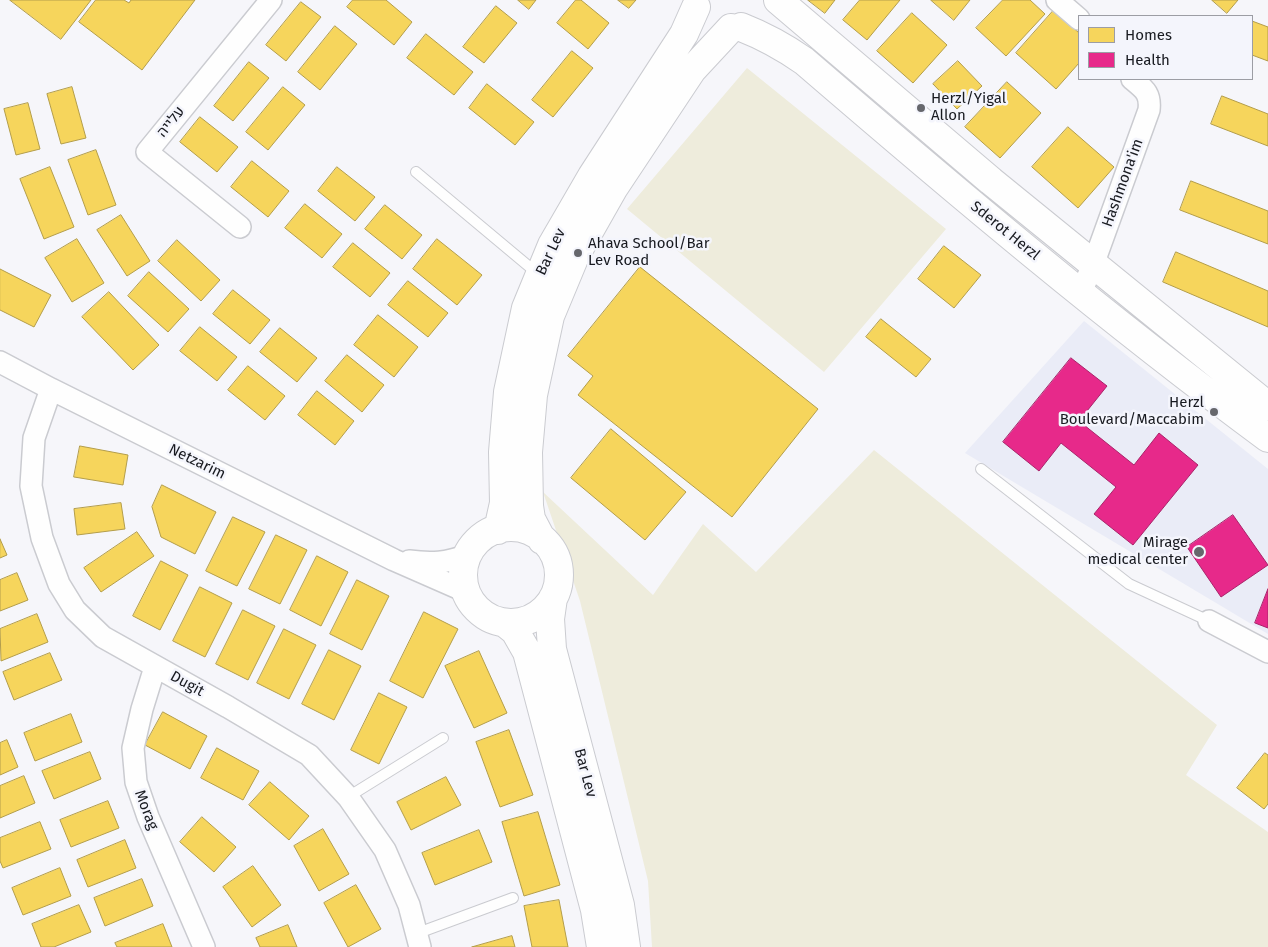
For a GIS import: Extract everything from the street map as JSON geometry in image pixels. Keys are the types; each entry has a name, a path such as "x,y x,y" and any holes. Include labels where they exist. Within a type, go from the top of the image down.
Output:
{"street":[{"name":"עלייה","path":"240,227 147,152 271,0"},
{"name":"Bar Lev","path":"542,540 531,520 529,506 528,452 533,395 550,316 575,256 613,189 688,76 736,27 751,23 759,16 767,0"},
{"name":"Sderot Herzl","path":"778,0 991,182 1268,406"},
{"path":"1057,0 1078,18"},
{"name":"Bar Lev","path":"498,530 504,502 503,452 508,392 526,308 552,245 592,176 684,34 695,3"},
{"name":"Sderot Herzl","path":"695,3 708,21 717,26 736,27 774,41 804,61 963,197 1186,377 1268,438"},
{"name":"Hashmona'im","path":"1080,292 1093,265 1149,110 1150,101 1146,91 1133,80"},
{"name":"Netzarim","path":"0,362 394,560 467,592"},
{"name":"Dugit","path":"51,389 34,438 31,486 42,538 59,584 75,610 103,637 309,755 348,797 385,850 409,905 419,940"},
{"path":"509,528 524,529 542,540 549,546 556,559 559,574 557,590 549,605 537,616 522,622 505,623 489,618 476,608 467,592 463,578 464,563 471,550 481,538 498,530 509,528"},
{"name":"Netzarim","path":"394,560 432,564 468,555"},
{"name":"Bar Lev","path":"553,598 550,619 552,649 620,905 626,947"},
{"path":"1209,622 1268,652"},
{"name":"Bar Lev","path":"505,623 515,631 526,652 595,910 601,947"},
{"name":"Morag","path":"155,667 142,709 133,748 136,782 148,817 204,947"}],"lane":[{"path":"416,172 540,276"},
{"path":"981,469 1129,584 1209,622"},
{"path":"348,797 443,738"},
{"path":"419,940 513,898"}],"shaded area":[{"path":"747,68 946,229 824,372 627,209"},
{"name":"Mirage medical center","path":"1084,321 1268,469 1268,634 965,453"},
{"path":"874,450 1217,725 1186,775 1268,832 1268,947 652,947 648,881 580,601 543,492 653,595 703,524 756,572"}],"building: Homes":[{"path":"10,0 91,0 61,39"},
{"path":"96,0 124,0 129,3 131,0 195,0 142,70 79,22"},
{"path":"353,0 386,0 412,22 394,45 347,7"},
{"path":"518,0 536,0 529,9"},
{"path":"576,0 581,0 609,23 588,49 557,23"},
{"path":"618,0 636,0 629,8"},
{"path":"808,0 835,0 825,13"},
{"path":"860,0 900,0 867,40 843,20"},
{"path":"931,0 970,0 954,20"},
{"path":"1003,0 1030,0 1045,14 1006,56 976,28"},
{"path":"1212,0 1238,0 1227,13"},
{"path":"301,2 321,17 286,61 266,45"},
{"path":"496,6 517,23 484,63 463,47"},
{"path":"1054,10 1078,32 1078,64 1056,89 1016,53"},
{"path":"912,13 947,45 913,83 877,51"},
{"path":"1253,21 1268,27 1268,61 1253,55"},
{"path":"335,26 357,44 320,90 298,72"},
{"path":"426,34 473,72 454,95 407,58"},
{"path":"572,51 593,68 553,117 532,100"},
{"path":"958,61 982,86 957,109 933,84"},
{"path":"249,62 269,78 233,121 214,106"},
{"path":"1007,82 1041,113 1000,158 965,127"},
{"path":"487,84 534,122 515,145 469,108"},
{"path":"72,87 86,138 61,144 47,94"},
{"path":"283,87 305,105 268,150 246,132"},
{"path":"1222,96 1268,114 1268,146 1211,124"},
{"path":"28,103 40,149 16,155 4,109"},
{"path":"200,117 238,147 217,172 180,142"},
{"path":"1068,127 1114,167 1078,208 1032,167"},
{"path":"96,150 116,205 88,215 68,160"},
{"path":"252,161 289,191 268,217 231,187"},
{"path":"50,167 74,227 44,239 20,179"},
{"path":"337,167 375,197 355,221 318,191"},
{"path":"1191,181 1268,211 1268,244 1180,210"},
{"path":"305,204 342,234 322,258 285,228"},
{"path":"385,205 422,235 402,259 365,229"},
{"path":"121,215 150,261 127,276 97,230"},
{"path":"77,239 104,283 72,302 45,258"},
{"path":"437,239 482,275 457,305 413,269"},
{"path":"177,240 220,280 201,301 158,261"},
{"path":"353,243 390,273 370,297 333,267"},
{"path":"944,246 981,275 954,308 918,279"},
{"path":"1176,252 1268,291 1268,327 1163,282"},
{"path":"640,267 818,409 732,517 578,395 593,376 568,356"},
{"path":"0,269 51,295 34,327 0,310"},
{"path":"149,272 189,309 168,332 128,296"},
{"path":"408,281 448,313 428,337 388,305"},
{"path":"233,290 270,320 250,344 213,314"},
{"path":"109,292 159,345 133,370 82,317"},
{"path":"378,315 418,347 394,377 354,345"},
{"path":"881,319 931,359 916,377 866,337"},
{"path":"200,327 237,357 217,381 180,351"},
{"path":"280,328 317,358 297,382 260,352"},
{"path":"347,355 384,385 362,412 325,381"},
{"path":"248,366 285,396 265,420 228,390"},
{"path":"317,391 354,421 335,445 298,415"},
{"path":"611,429 686,492 645,540 571,478"},
{"path":"80,446 128,455 123,485 74,477"},
{"path":"162,485 216,512 195,554 161,537 152,507"},
{"path":"121,503 125,529 77,535 74,509"},
{"path":"233,517 265,532 237,586 206,571"},
{"path":"137,532 154,556 101,592 84,568"},
{"path":"276,535 307,550 280,604 249,589"},
{"path":"0,539 7,555 0,558"},
{"path":"317,556 348,572 321,626 290,610"},
{"path":"161,561 188,575 160,630 133,616"},
{"path":"17,573 28,600 0,611 0,580"},
{"path":"357,580 389,596 362,650 330,634"},
{"path":"200,587 232,603 205,657 173,641"},
{"path":"243,610 275,626 248,680 216,664"},
{"path":"424,612 458,629 423,698 390,681"},
{"path":"37,614 48,642 1,661 0,629"},
{"path":"284,629 316,645 289,699 257,683"},
{"path":"329,650 361,666 334,720 302,704"},
{"path":"479,651 507,713 474,728 445,666"},
{"path":"50,653 62,680 14,700 3,672"},
{"path":"379,693 407,707 379,764 351,750"},
{"path":"163,712 207,736 190,769 145,745"},
{"path":"71,714 82,742 35,761 24,733"},
{"path":"509,730 533,795 500,807 476,742"},
{"path":"7,740 18,767 0,775 0,743"},
{"path":"217,748 259,771 243,800 201,778"},
{"path":"90,752 101,779 54,799 42,771"},
{"path":"1265,753 1268,755 1268,804 1264,809 1237,788"},
{"path":"24,776 35,803 0,818 0,786"},
{"path":"446,777 461,805 411,830 397,802"},
{"path":"270,782 309,816 289,840 249,805"},
{"path":"108,801 119,828 71,847 60,820"},
{"path":"538,812 560,885 524,896 502,822"},
{"path":"202,817 236,847 214,872 180,842"},
{"path":"40,822 51,849 3,868 0,861 0,838"},
{"path":"323,829 349,874 319,891 294,846"},
{"path":"479,830 492,862 435,885 422,853"},
{"path":"125,840 136,868 88,887 77,860"},
{"path":"253,866 281,905 252,927 223,887"},
{"path":"60,868 71,896 23,915 12,888"},
{"path":"142,879 153,906 105,926 94,898"},
{"path":"356,885 381,929 348,947 324,903"},
{"path":"559,900 568,947 532,947 524,906"},
{"path":"79,905 91,932 54,947 41,947 32,924"},
{"path":"163,924 172,947 117,947 115,943"},
{"path":"288,925 297,947 260,947 256,938"},
{"path":"512,936 515,947 472,947"}],"building: Health":[{"path":"1071,358 1107,386 1079,421 1134,465 1159,433 1198,465 1133,545 1094,514 1116,487 1061,443 1039,471 1003,442"},
{"path":"1233,515 1268,565 1221,597 1187,547"},
{"path":"1268,589 1268,628 1255,623"}],"place":[{"name":"Herzl/Yigal Allon","path":"921,108"},
{"name":"Ahava School/Bar Lev Road","path":"578,253"},
{"name":"Herzl Boulevard/Maccabim","path":"1214,412"},
{"name":"Mirage medical center","path":"1199,552"}]}
